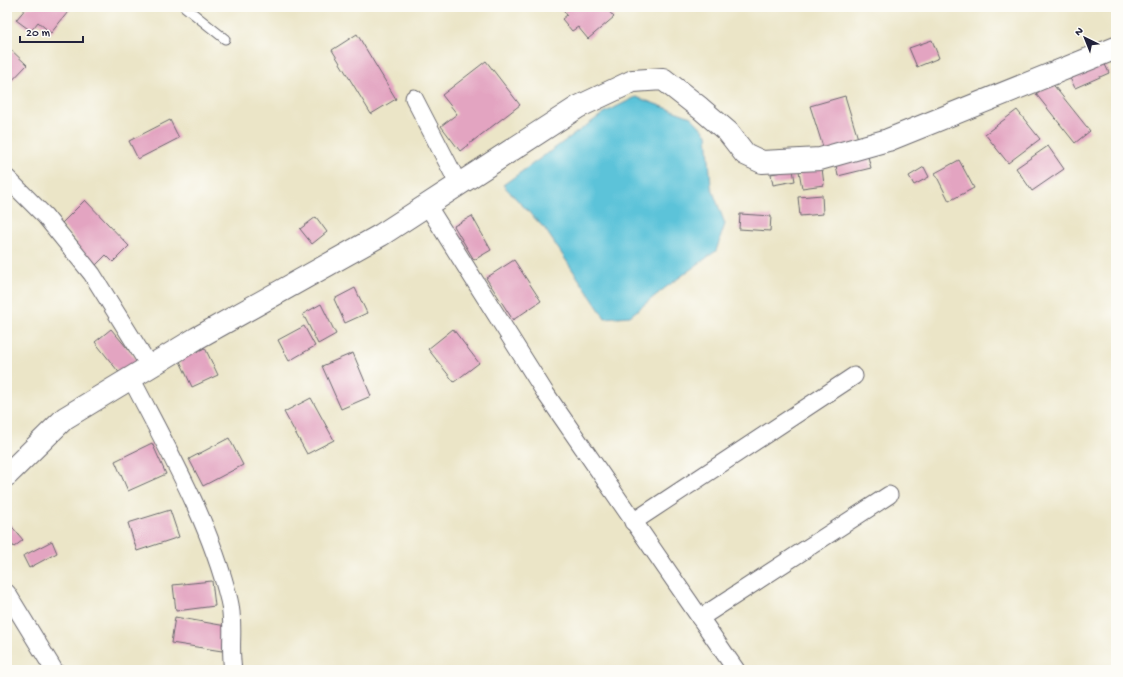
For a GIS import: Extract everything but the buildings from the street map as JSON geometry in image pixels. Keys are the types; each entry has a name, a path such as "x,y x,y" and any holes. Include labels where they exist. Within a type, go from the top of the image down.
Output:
{"main road":[{"path":"7,475 65,418 197,338 381,235 578,107 634,81 662,79 728,132 745,154 762,162 820,159 888,140 1116,48"}],"street":[{"path":"414,98 458,185"},
{"path":"7,178 45,216 92,274 150,367"},
{"path":"427,205 546,394 736,670"},
{"path":"633,522 854,376"},
{"path":"131,378 174,461 211,539 229,602 232,629 233,670"},
{"path":"700,618 889,495"},
{"path":"7,593 54,670"}],"lane":[{"path":"185,7 225,39"}],"water":[{"path":"636,97 691,117 707,134 711,186 725,224 716,251 665,288 630,316 605,318 545,229 503,185 604,113"}]}
